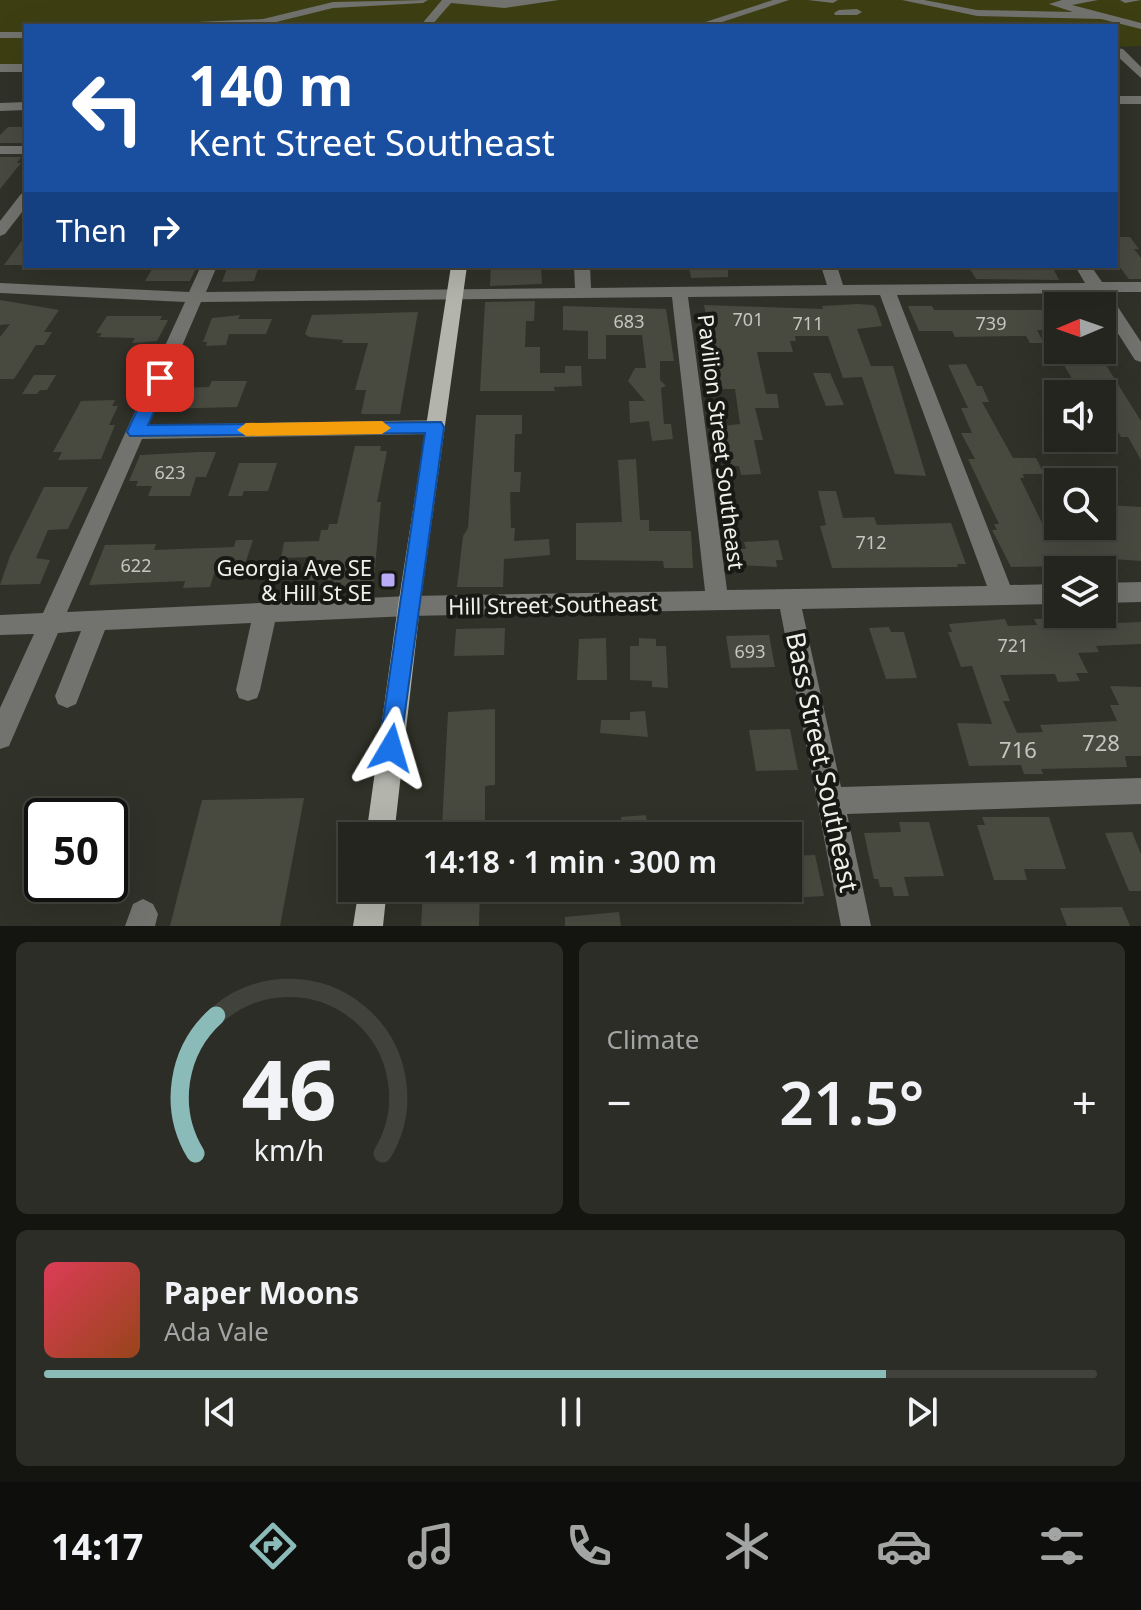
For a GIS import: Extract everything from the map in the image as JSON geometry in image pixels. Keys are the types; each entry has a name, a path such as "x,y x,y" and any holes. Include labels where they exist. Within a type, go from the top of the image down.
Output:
{"main road":[{"path":"382,822 409,606 459,268"},
{"path":"368,926 371,902"}],"street":[{"path":"253,24 333,5 423,0"},
{"path":"427,24 450,0 504,5 554,0"},
{"path":"736,22 784,0"},
{"path":"813,0 833,0"},
{"path":"907,0 948,10 1046,20 1110,16"},
{"path":"1093,0 1054,4 1141,26"},
{"path":"1125,0 1136,0"},
{"path":"839,13 857,12"},
{"path":"210,24 263,21"},
{"path":"0,35 24,35"},
{"path":"1118,52 1141,51"},
{"path":"1118,53 1141,74"},
{"path":"0,68 24,68"},
{"path":"1118,100 1141,100"},
{"path":"0,107 24,106"},
{"path":"0,150 24,150"},
{"path":"0,231 24,200"},
{"path":"0,737 208,268"},
{"path":"0,288 195,297 455,294 561,280 580,268"},
{"path":"582,268 583,292"},
{"path":"830,268 836,289"},
{"path":"1084,268 1141,356"},
{"path":"561,280 583,292 1141,287"},
{"path":"886,288 1002,595"},
{"name":"Pavilion Street Southeast","path":"679,290 717,600"},
{"path":"136,432 435,427"},
{"path":"1116,593 1141,592"},
{"name":"Hill Street Southeast","path":"0,625 409,606 1044,594"},
{"name":"Bass Street Southeast","path":"789,599 856,926"},
{"path":"248,690 265,613"},
{"path":"67,696 97,621"},
{"path":"830,801 1141,791"}],"shaded area":[{"path":"0,0 1141,0 1141,46 1118,47 1118,24 24,24 24,64 0,64"}],"building":[{"path":"8,127 24,127 24,143 0,143 0,135"},
{"path":"0,157 21,157 17,163 21,163 0,189"},
{"path":"1118,237 1130,237 1139,249 1134,249 1141,258 1141,279 1129,279 1118,265"},
{"path":"24,238 24,265 4,265"},
{"path":"153,268 196,268 190,281 145,281"},
{"path":"227,268 258,268 254,281 222,282"},
{"path":"491,268 541,268 542,284 490,286"},
{"path":"689,268 728,268 728,277 691,278"},
{"path":"969,268 1053,268 1059,280 976,279"},
{"path":"0,300 59,310 44,332 52,332 44,345 36,345 14,379 0,379 0,337 10,324 0,325"},
{"path":"535,301 534,321 526,321 525,347 540,347 540,373 565,373 565,366 581,366 582,386 554,387 555,391 480,391 485,302"},
{"path":"857,304 876,308 882,326 857,329 871,366 893,366 926,476 895,474 862,377 843,378 828,336 795,336 796,341 790,341 793,352 757,352 766,394 777,394 779,408 755,408 763,440 754,440 761,474 741,475 739,466 731,466 722,426 740,424 735,389 720,389 704,305 823,309 822,306"},
{"path":"563,306 666,309 674,361 660,361 660,380 666,386 661,388 664,424 671,424 673,439 652,441 649,421 630,423 629,401 645,401 628,381 635,368 646,368 642,335 606,335 606,359 588,359 588,331 563,330"},
{"path":"908,306 932,306 934,310 1044,310 1044,330 1037,330 1044,343 1030,343 1026,336 955,337 952,331 919,331"},
{"path":"418,312 400,414 361,414 366,390 355,390 368,343 342,343 343,340 309,337 305,334 312,315"},
{"path":"240,315 238,319 272,319 266,334 229,334 226,345 206,346 207,342 203,342 212,318"},
{"path":"107,316 162,316 160,320 168,320 157,341 132,343 135,338 99,337 102,333 96,333"},
{"path":"966,364 977,386 982,386 989,402 982,402 1013,458 1036,458 1044,474 1023,474 1024,478 1020,478 1044,527 1044,540 1116,540 1116,506 1141,507 1141,561 1116,559 1116,556 1044,556 1044,566 1011,567 992,530 997,530 994,524 999,524 968,459 975,459 961,433 972,433 961,408 968,408 948,365"},
{"path":"1063,364 1105,364 1115,380 1073,380"},
{"path":"813,373 830,373 844,405 826,406"},
{"path":"34,375 56,375 47,390 22,394"},
{"path":"212,381 247,381 237,407 163,409 172,388 209,387"},
{"path":"1116,381 1141,421 1141,460 1128,437 1121,437 1116,429"},
{"path":"115,400 112,406 118,406 109,425 115,425 101,459 58,460 62,452 53,452 81,401"},
{"path":"476,415 522,415 522,434 515,434 514,472 521,472 520,492 510,492 511,528 515,528 514,541 549,539 550,555 504,559 503,587 457,587 463,536 468,528"},
{"path":"355,446 381,446 380,451 387,451 377,502 381,502 373,589 331,590 333,580 309,580 314,557 281,558 284,542 319,541 321,530 328,530 329,524 337,524"},
{"path":"216,452 206,477 196,477 190,496 148,496 152,486 136,486 138,481 129,481 140,455"},
{"path":"636,459 640,520 649,520 649,531 691,531 693,568 664,568 663,561 576,560 576,523 622,522 618,460"},
{"path":"239,463 277,463 268,491 244,491 242,496 228,496"},
{"path":"44,487 88,487 68,529 48,530 36,558 50,560 40,584 0,585 10,556"},
{"path":"818,491 836,491 843,518 874,517 877,525 951,523 966,564 957,564 958,567 832,568 820,526 826,525"},
{"path":"236,540 253,540 242,573 214,574 210,587 183,588 185,581 89,585 105,545 156,544 154,550 234,547"},
{"path":"778,540 783,560 776,560 777,567 738,565 735,549 746,549 744,542"},
{"path":"1005,619 1008,626 1037,625 1034,619 1044,619 1044,628 1116,628 1116,623 1141,622 1141,644 1096,646 1099,652 1078,653 1088,673 1076,673 1080,681 1058,682 1055,674 1000,675 1010,701 1003,701 1017,733 1043,732 1040,725 1117,721 1110,705 1119,705 1110,686 1141,687 1141,756 1125,756 1127,767 1041,769 1043,774 1024,774 1021,765 969,766 957,723 992,724 972,666 961,667 948,632 952,632 949,624"},
{"path":"889,627 891,632 904,632 917,678 886,679 869,628"},
{"path":"505,628 504,655 454,656 456,629"},
{"path":"769,635 775,667 731,668 726,636"},
{"path":"606,638 607,680 577,680 579,639"},
{"path":"639,638 656,639 656,646 666,646 668,688 652,687 652,681 630,680 630,646 639,646"},
{"path":"495,709 495,785 485,786 485,822 442,822 448,712"},
{"path":"645,711 648,737 600,733 601,720 630,720 630,712"},
{"path":"790,729 798,770 756,771 749,730"},
{"path":"304,798 280,926 170,926 202,800"},
{"path":"646,815 647,822 622,822 621,817"},
{"path":"982,817 1049,817 1066,869 1024,869 1027,880 994,880 977,825 985,825"},
{"path":"899,822 929,822 944,876 904,877 909,896 894,896 892,887 880,887 878,879 874,879 864,833 901,832"},
{"path":"1132,832 1141,854 1141,891 1129,891 1105,833"},
{"path":"802,855 815,855 824,896 802,897"},
{"path":"422,902 480,902 479,926 421,926"},
{"path":"1122,907 1130,926 1067,926 1060,908"},
{"path":"619,912 621,926 565,926 565,917"}],"slow traffic":[{"path":"246,430 382,428"}],"place":[{"name":"Georgia Ave SE & Hill St SE","path":"388,580"}],"route":[{"path":"160,378 136,432 435,427 391,748"}]}
